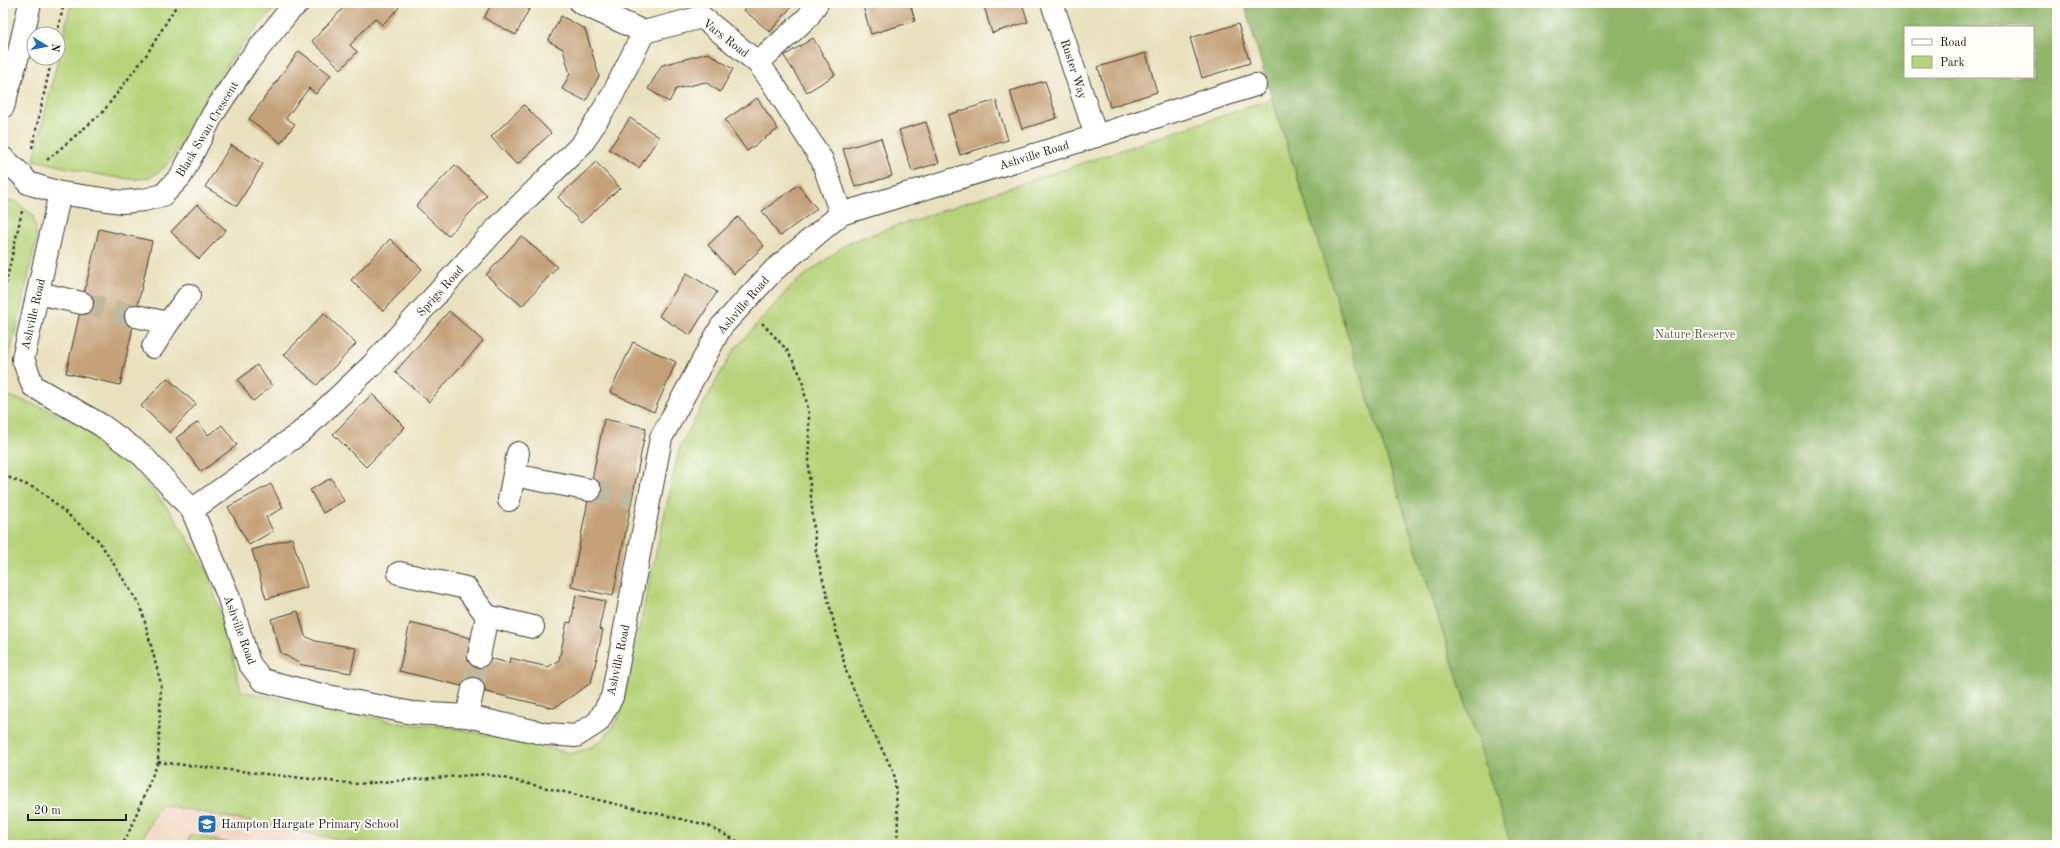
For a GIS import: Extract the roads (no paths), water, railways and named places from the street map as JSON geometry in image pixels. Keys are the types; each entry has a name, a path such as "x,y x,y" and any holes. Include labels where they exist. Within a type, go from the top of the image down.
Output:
{"street":[{"path":"3,107 19,52 30,3"},
{"name":"Black Swan Crescent","path":"3,158 25,179 60,193 122,202 144,200 163,195 181,176 213,114 247,63 288,11 298,3"},
{"path":"581,3 614,10 644,32"},
{"name":"Vars Road","path":"758,63 808,17 817,3"},
{"name":"Ruster Way","path":"1052,3 1096,136"},
{"name":"Vars Road","path":"644,32 702,17 758,63 772,82 822,160 841,214"},
{"name":"Sprigs Road","path":"192,510 300,433 372,365 496,229 582,144 612,96 644,32"},
{"name":"Ashville Road","path":"60,193 23,359 33,386 101,425 142,455 192,510 228,595 249,663 262,680 313,694 412,713 467,716 546,734 576,736 598,722 612,697 641,500 661,438 721,327 774,270 841,214 1096,136 1255,85"},
{"path":"38,292 82,303"},
{"path":"154,347 168,323 189,295"},
{"path":"136,316 168,323"},
{"path":"509,500 518,453"},
{"path":"514,475 590,490"},
{"path":"399,574 466,588 488,616 533,627"},
{"path":"479,656 488,616"},
{"path":"467,716 473,688"}],"tunnel":[{"path":"82,303 136,316"},
{"path":"590,490 632,498"},
{"path":"473,689 479,656"}],"place":[{"name":"Hampton Hargate Primary School","path":"207,824"}],"park label":[{"name":"Nature Reserve","path":"1695,334"}]}
